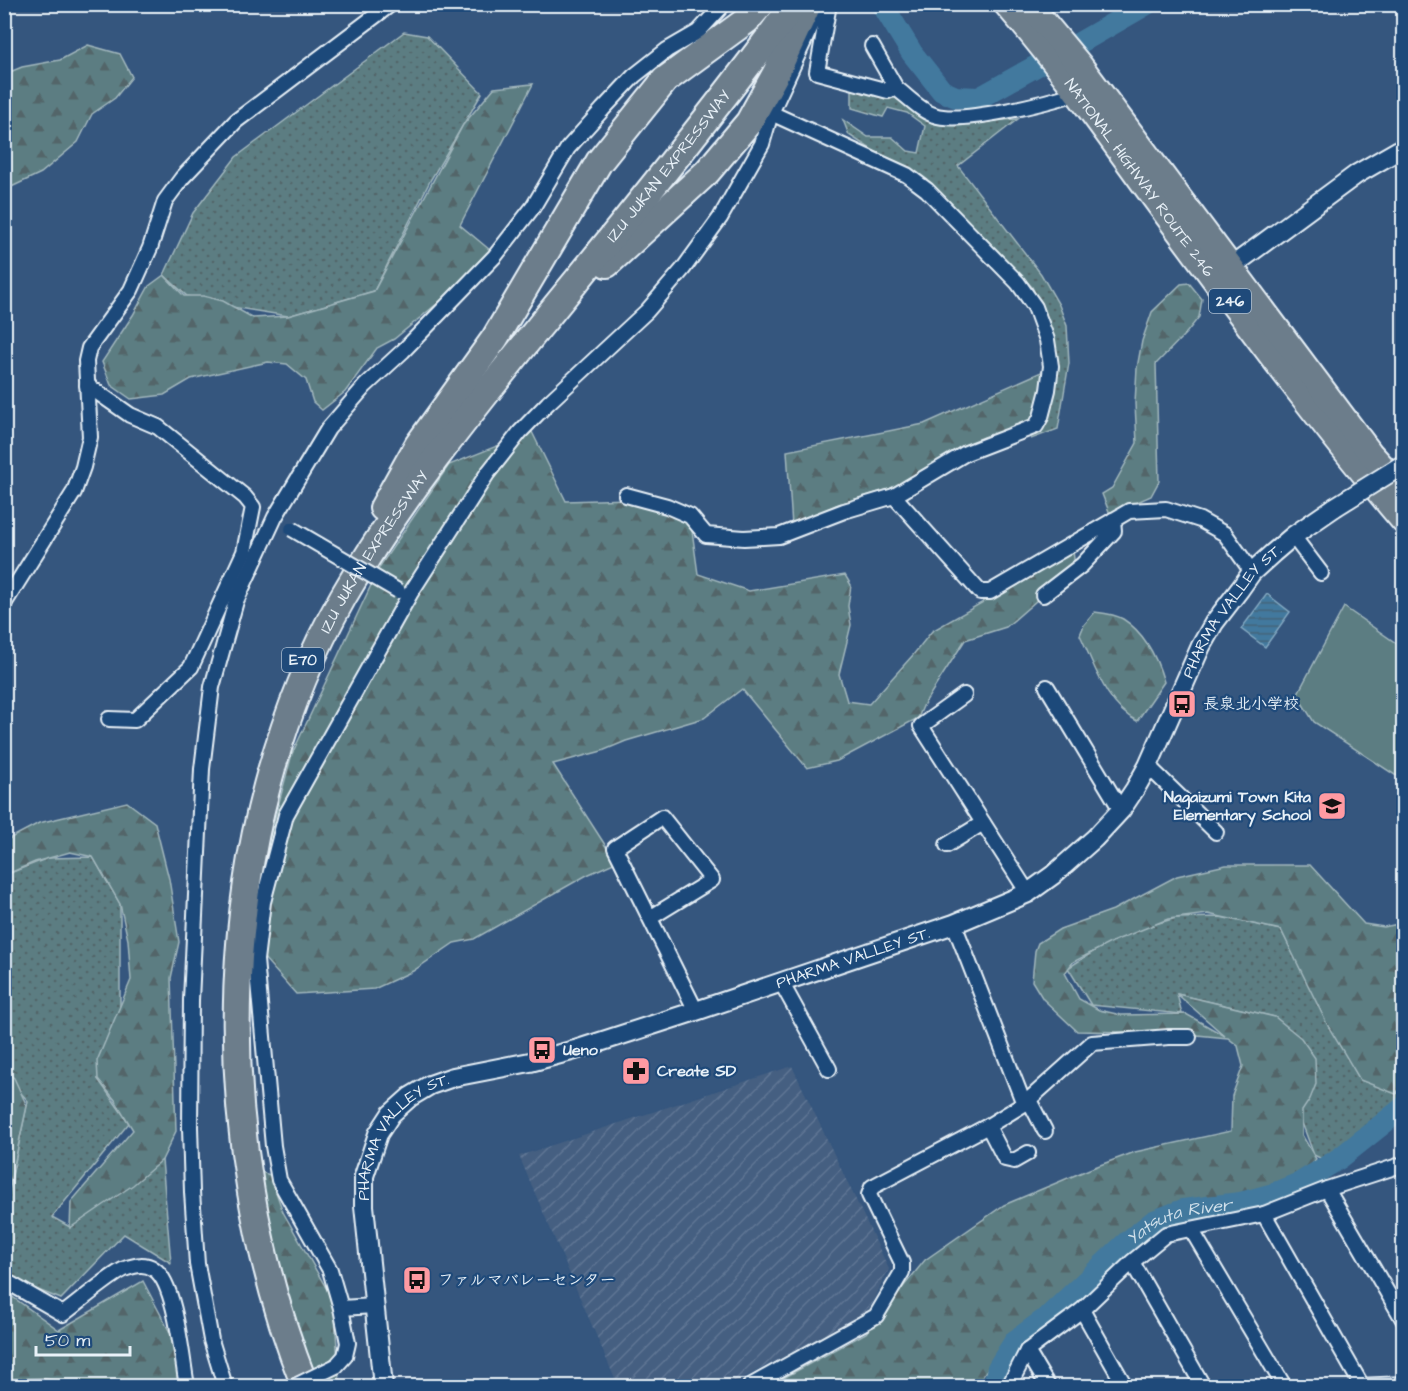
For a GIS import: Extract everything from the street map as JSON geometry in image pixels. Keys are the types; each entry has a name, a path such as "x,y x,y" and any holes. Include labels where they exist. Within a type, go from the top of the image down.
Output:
{"highway":[{"path":"361,547 418,445 495,338 599,162 665,80 747,20 761,4"},
{"name":"IZU JUKAN EXPRESSWAY","path":"305,1386 290,1347 263,1257 249,1187 240,1107 237,1025 239,957 245,894 273,767 291,712 317,648 370,552 437,456 660,179 745,64 785,4"},
{"name":"IZU JUKAN EXPRESSWAY","path":"297,1386 256,1258 242,1188 232,1104 229,1024 238,893 266,765 283,710 334,593 361,547 430,449 794,4"},
{"path":"536,331 707,171 749,122 776,73 808,4"},
{"name":"NATIONAL HIGHWAY ROUTE 246","path":"1006,4 1047,38"},
{"name":"NATIONAL HIGHWAY ROUTE 246","path":"1029,4 1047,38 1074,77 1222,274 1350,459 1404,522"},
{"name":"NATIONAL HIGHWAY ROUTE 246","path":"1222,274 1404,490"}],"street":[{"path":"4,604 74,492 90,437 86,361 89,348 130,290 150,248 165,201 182,178 236,121 391,4"},
{"path":"828,4 817,72 888,91 896,88"},
{"path":"297,1386 336,1366 345,1356 348,1343 330,1270 279,1180 273,1146 256,960 263,902 285,815 404,592 487,474 520,432 548,403 647,311 683,269 720,218 762,144 771,113 813,22 828,4"},
{"path":"225,1386 211,1340 197,1264 190,1127 191,1000 202,769 212,687 236,600 275,517 328,429 365,386 403,351 495,256 533,207 568,148 634,76 667,50 698,32 723,5"},
{"path":"873,46 896,88 932,115 946,118 976,116 1074,77"},
{"path":"627,495 667,506 690,516 706,534 744,538 779,536 844,511 894,496 966,453 1036,426 1041,417 1051,366 1047,340 1035,307 1018,283 927,190 907,175 771,113"},
{"path":"1222,274 1357,174 1404,147"},
{"path":"87,385 130,416 158,427 245,497 253,507 244,552 191,667 135,720 110,719"},
{"name":"PHARMA VALLEY ST.","path":"383,1386 364,1206 364,1176 378,1134 391,1114 410,1097 430,1085 453,1077 530,1062 696,1011 954,924 1028,893 1074,858 1120,810 1148,766 1201,646 1214,623 1252,572 1293,536 1404,464"},
{"path":"894,496 980,592 990,592 1129,510 1166,508 1200,520 1226,534 1252,572"},
{"path":"275,517 292,529 404,592"},
{"path":"1043,594 1082,565 1114,531 1113,520"},
{"path":"1293,536 1321,573"},
{"path":"244,552 258,557"},
{"path":"1047,687 1120,810"},
{"path":"964,695 921,726 1028,893"},
{"path":"1148,766 1216,832"},
{"path":"650,918 712,880 662,817 615,848 696,1011"},
{"path":"947,845 983,823"},
{"path":"954,924 1026,1102 1045,1131"},
{"path":"781,982 829,1069"},
{"path":"750,1386 876,1316 902,1272 902,1263 869,1195 872,1187 988,1126 1026,1102 1092,1043 1189,1037"},
{"path":"988,1126 1005,1159 1014,1161 1028,1153"},
{"path":"1009,1386 1027,1351 1082,1310 1132,1262 1166,1234 1263,1214 1327,1189 1404,1164"},
{"path":"1327,1189 1404,1321"},
{"path":"1263,1214 1360,1386 1404,1384"},
{"path":"1191,1229 1284,1386"},
{"path":"1132,1262 1203,1386"},
{"path":"4,1280 63,1314 124,1269 144,1265 155,1269 164,1281 173,1302 187,1386"},
{"path":"341,1308 374,1306"},
{"path":"1082,1310 1125,1386"},
{"path":"1027,1351 1048,1386"}],"shaded area":[{"path":"1267,594 1290,612 1265,647 1241,629"},
{"path":"792,1066 889,1269 868,1312 728,1386 618,1386 519,1156"}],"green space":[{"path":"404,32 427,36 482,93 431,179 374,291 288,316 232,307 187,296 164,275 193,213 236,157"},
{"path":"88,45 120,54 132,77 115,98 92,114 78,142 41,173 5,190 5,74 22,67 60,60"},
{"path":"852,83 901,100 947,124 1018,119 958,166 1041,274 1059,305 1067,326 1069,363 1058,429 1031,439 1031,432 1049,415 1055,374 1052,333 1032,287 944,196 849,135 843,120 868,137 892,137 908,151 919,153 925,126 907,113 888,108 883,117 852,108"},
{"path":"533,84 460,225 490,250 455,289 394,339 377,348 345,392 322,410 313,402 306,380 287,364 268,362 191,379 164,395 131,399 111,385 102,362 149,286 164,275 184,296 203,296 223,301 253,318 288,316 374,291 463,125 494,88"},
{"path":"1189,283 1202,299 1199,317 1156,364 1159,481 1151,496 1110,514 1102,494 1112,488 1137,443 1135,403 1137,368 1142,341 1152,312 1181,284"},
{"path":"1046,370 1045,386 1032,423 940,460 892,488 836,505 792,526 787,451 924,424"},
{"path":"532,432 566,501 630,499 690,516 698,574 749,591 845,575 851,585 848,606 851,625 839,674 847,701 869,704 932,631 1073,551 1075,567 1006,627 965,640 924,704 918,718 837,761 807,768 742,689 704,718 626,741 602,751 553,764 616,862 587,875 474,939 454,943 413,971 374,989 296,994 256,949 255,892 292,754 380,566 449,465"},
{"path":"1344,607 1403,648 1403,777 1395,775 1314,722 1297,695"},
{"path":"1095,612 1117,616 1131,625 1144,639 1158,664 1164,682 1137,721 1126,714 1109,695 1080,635 1084,625"},
{"path":"127,802 155,823 169,879 179,942 171,978 176,1131 162,1160 133,1185 70,1228 71,1202 133,1130 115,1100 98,1079 97,1061 131,980 128,940 120,904 93,857 70,852 35,862 5,875 5,841 39,823"},
{"path":"93,857 120,904 120,1007 98,1079 129,1123 52,1217 70,1227 162,1160 171,1263 124,1234 61,1299 5,1277 5,1209 28,1101 5,1075 5,875 48,858"},
{"path":"1226,865 1310,865 1364,924 1384,927 1403,923 1404,1083 1396,1094 1360,1080 1328,1026 1281,930 1208,914 1168,919 1114,941 1073,962 1065,973 1079,999 1099,1010 1121,1015 1186,1014 1225,1036 1177,994 1275,1017 1301,1038 1315,1058 1316,1084 1302,1111 1302,1135 1316,1159 1307,1170 1267,1195 1158,1210 1080,1280 1010,1338 983,1375 981,1386 769,1386 866,1333 925,1260 1004,1205 1135,1152 1231,1131 1232,1096 1243,1066 1238,1046 1228,1038 1176,1033 1077,1031 1043,999 1032,981 1038,943 1060,929 1113,910 1177,876"},
{"path":"1220,917 1281,930 1360,1080 1403,1095 1363,1129 1322,1159 1314,1155 1298,1112 1275,1017 1177,994 1182,1014 1091,1005 1068,968 1121,934 1176,918"},
{"path":"5,1071 14,1078 27,1106 5,1206"},
{"path":"261,1172 270,1175 283,1212 334,1302 339,1378 342,1386 315,1386 260,1204"},
{"path":"143,1281 198,1386 78,1386 42,1378 5,1379 4,1291 59,1330"},
{"path":"36,1378 75,1386 5,1386 4,1379"}],"waterway":[{"path":"882,4 912,53 942,91 956,97 979,98 1038,65"},
{"path":"1074,46 1147,4"},
{"name":"Yatsuta River","path":"994,1386 998,1368 1015,1341 1048,1317 1126,1243 1154,1221 1183,1210 1240,1203 1273,1194 1300,1183 1340,1158 1404,1107"}],"place":[{"name":"長泉北小学校","path":"1182,704"},
{"name":"Nagaizumi Town Kita Elementary School","path":"1332,806"},
{"name":"Ueno","path":"542,1050"},
{"name":"Create SD","path":"636,1071"},
{"name":"ファルマバレーセンター","path":"417,1280"}]}
